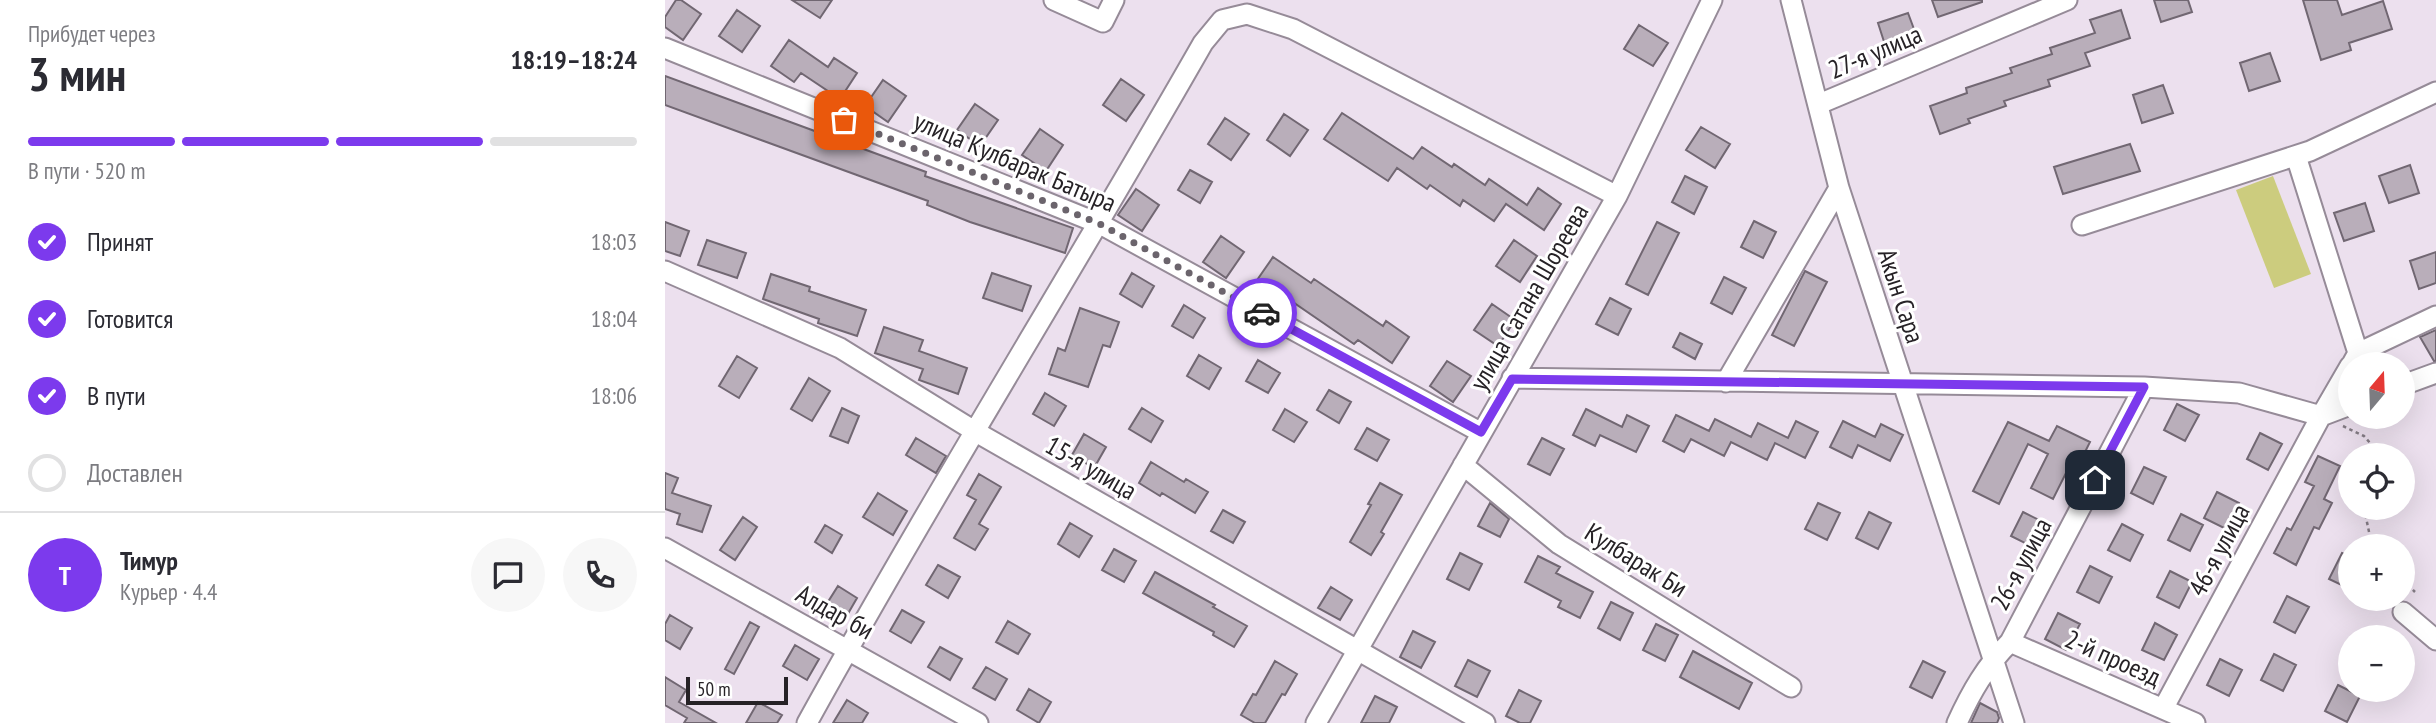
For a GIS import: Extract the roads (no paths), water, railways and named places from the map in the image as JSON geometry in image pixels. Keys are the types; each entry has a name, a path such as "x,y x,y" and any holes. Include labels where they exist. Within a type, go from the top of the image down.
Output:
{"street":[{"path":"1054,0 1103,22 1114,0"},
{"name":"улица Сатана Шореева","path":"1315,723 1617,196 1711,0"},
{"name":"Акын Сара","path":"1791,0 1839,188 2014,723"},
{"name":"27-я улица","path":"1819,104 2067,0"},
{"path":"807,723 1203,43 1222,20 1247,14 1293,29 1617,196"},
{"name":"улица Кулбарак Батыра","path":"665,48 1100,224 1481,432"},
{"path":"2082,225 2296,156 2436,92"},
{"path":"2296,156 2350,352"},
{"path":"1726,382 1839,188"},
{"name":"15-я улица","path":"665,271 840,348 976,432 1485,723"},
{"path":"2370,352 2436,316"},
{"path":"2415,381 2436,373"},
{"path":"1512,379 2144,387 2239,393 2321,416 2338,410"},
{"name":"26-я улица","path":"1957,723 1973,688 1993,658 2010,642 2144,387"},
{"name":"46-я улица","path":"2163,709 2338,387"},
{"name":"Кулбарак Би","path":"1463,465 1559,544 1791,687"},
{"name":"Алдар би","path":"665,548 978,723"},
{"path":"2403,612 2436,640"},
{"name":"2-й проезд","path":"2010,642 2195,723"}]}
